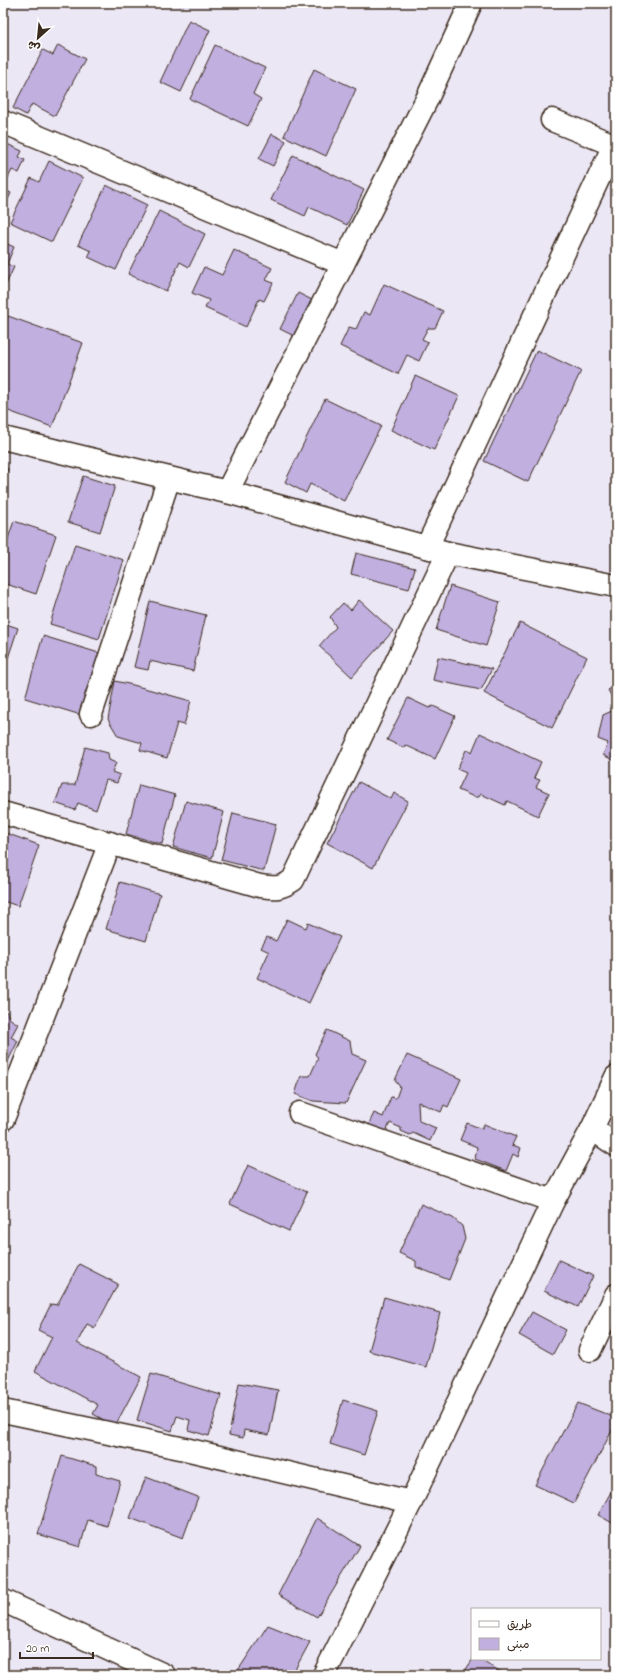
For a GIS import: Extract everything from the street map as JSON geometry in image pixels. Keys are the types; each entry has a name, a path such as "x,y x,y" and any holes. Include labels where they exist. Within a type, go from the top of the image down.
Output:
{"street":[{"path":"227,492 427,99 471,3"},
{"path":"427,547 615,145 552,120"},
{"path":"3,122 343,264"},
{"path":"3,438 227,492 448,553 616,586"},
{"path":"91,714 169,478"},
{"path":"3,812 260,886 276,888 284,886 293,880 448,553"},
{"path":"3,1119 110,843"},
{"path":"324,1675 411,1502 553,1201 592,1129 616,1077"},
{"path":"300,1113 553,1201"},
{"path":"592,1129 616,1145"},
{"path":"590,1350 616,1295"},
{"path":"3,1411 185,1449 411,1502"},
{"path":"4,1601 164,1675"}],"building":[{"path":"544,3 554,3 552,7"},
{"path":"189,20 210,30 181,92 160,82"},
{"path":"58,45 85,59 55,116 32,104 26,115 13,108 43,50 53,55"},
{"path":"215,45 265,68 253,94 261,99 248,126 190,99"},
{"path":"314,69 356,89 326,156 284,136"},
{"path":"272,134 286,141 273,166 259,159"},
{"path":"3,142 22,151 19,157 25,160 19,173 12,170 3,188"},
{"path":"293,155 364,190 347,225 309,207 305,216 271,200"},
{"path":"49,161 83,178 52,242 10,222 31,178 39,182"},
{"path":"106,185 147,205 116,270 88,257 91,251 78,245"},
{"path":"3,189 11,193 4,208 3,207"},
{"path":"159,211 205,234 189,267 180,262 166,291 128,274"},
{"path":"3,242 14,247 7,264 14,267 3,291"},
{"path":"234,250 272,268 266,280 273,283 264,301 259,299 246,327 205,308 209,300 192,293 204,267 222,275"},
{"path":"384,284 443,311 435,328 428,328 422,339 428,342 419,361 407,355 398,374 340,346 349,327 356,329 364,312 370,315"},
{"path":"298,293 322,305 304,341 280,329"},
{"path":"8,316 83,343 52,427 3,409 3,329"},
{"path":"537,350 581,371 528,482 484,461"},
{"path":"415,376 459,396 434,450 391,430"},
{"path":"325,399 381,426 344,501 310,484 306,493 285,482"},
{"path":"3,467 8,469 3,481"},
{"path":"83,476 115,486 100,532 68,522"},
{"path":"14,521 56,535 36,594 3,583 3,553"},
{"path":"75,544 124,560 99,639 50,624"},
{"path":"356,553 415,568 409,589 351,574"},
{"path":"450,586 500,602 486,646 436,630"},
{"path":"359,600 393,631 352,677 319,646 336,627 330,617 343,603 351,610"},
{"path":"150,601 206,615 193,671 150,661 148,670 134,667"},
{"path":"3,623 18,628 3,673"},
{"path":"520,623 587,657 552,728 484,693"},
{"path":"43,636 99,653 81,715 25,698"},
{"path":"438,657 492,669 481,690 433,680"},
{"path":"115,681 191,701 184,725 177,723 167,758 140,750 142,743 118,736 108,719"},
{"path":"616,686 616,705 608,690"},
{"path":"408,698 429,708 433,706 455,716 435,759 405,745 404,748 387,740"},
{"path":"616,709 615,761 603,755 608,743 598,739 603,715"},
{"path":"480,733 541,762 534,778 540,780 536,787 549,793 538,816 507,801 505,805 481,794 479,797 474,797 458,790 466,773 457,769 466,750 472,752"},
{"path":"85,747 108,753 109,760 116,763 112,772 120,775 117,783 106,780 96,810 78,803 75,810 55,803 62,785 75,785"},
{"path":"359,782 391,799 394,793 408,801 373,868 327,843"},
{"path":"139,785 175,795 162,844 126,834"},
{"path":"186,801 224,812 212,858 173,847"},
{"path":"233,813 276,824 264,871 221,860"},
{"path":"3,832 39,845 18,906 3,901"},
{"path":"120,882 160,894 146,941 106,929"},
{"path":"287,919 306,928 308,923 340,937 309,1003 257,978 269,952 261,948 267,937 276,941"},
{"path":"3,1010 7,1012 9,1018 18,1024 11,1037 18,1041 5,1067 3,1067"},
{"path":"327,1030 350,1041 352,1054 366,1060 346,1103 313,1101 295,1094 301,1076 310,1076 318,1058 315,1054"},
{"path":"407,1055 461,1079 448,1107 444,1105 441,1112 418,1102 419,1121 436,1128 430,1141 413,1133 410,1135 401,1131 401,1128 390,1123 386,1132 382,1130 378,1138 365,1132 374,1113 383,1117 391,1097 396,1098 400,1087 395,1080"},
{"path":"467,1123 482,1129 484,1124 516,1137 512,1145 521,1148 518,1157 513,1154 506,1171 475,1159 477,1147 460,1140"},
{"path":"248,1165 307,1192 289,1231 230,1204"},
{"path":"421,1204 453,1218 462,1226 465,1239 449,1280 416,1267 416,1261 399,1253"},
{"path":"559,1260 593,1276 578,1307 544,1291"},
{"path":"79,1264 118,1284 95,1328 87,1324 77,1343 141,1377 115,1426 93,1414 98,1405 35,1371 52,1337 38,1330 51,1304 57,1305"},
{"path":"384,1297 440,1313 426,1367 369,1351"},
{"path":"532,1312 566,1330 553,1354 519,1335"},
{"path":"151,1374 221,1395 209,1436 188,1430 190,1420 177,1416 172,1431 137,1420"},
{"path":"239,1383 278,1390 269,1435 244,1430 243,1438 229,1435"},
{"path":"343,1400 378,1411 364,1455 330,1444"},
{"path":"578,1403 616,1418 616,1423 574,1503 535,1485"},
{"path":"62,1456 96,1466 96,1474 120,1481 107,1526 88,1520 80,1547 38,1534"},
{"path":"146,1477 198,1497 183,1538 130,1518"},
{"path":"616,1483 616,1525 598,1515"},
{"path":"317,1518 360,1546 317,1617 278,1595"},
{"path":"268,1625 310,1642 292,1675 243,1675 237,1672"},
{"path":"472,1660 480,1660 507,1675 462,1675"}]}
